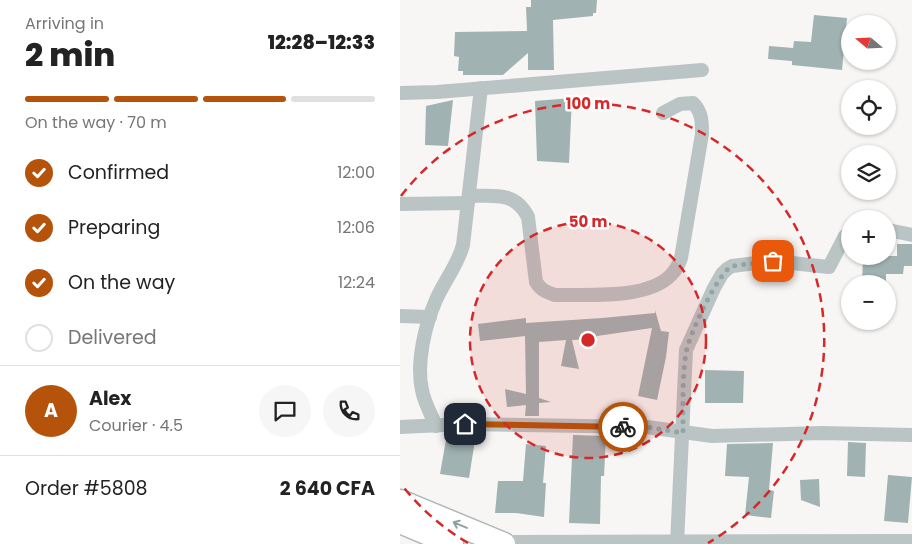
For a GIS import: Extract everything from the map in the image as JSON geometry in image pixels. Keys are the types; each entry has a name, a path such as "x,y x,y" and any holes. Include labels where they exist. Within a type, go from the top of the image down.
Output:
{"highway":[{"path":"400,501 503,543"},
{"path":"400,522 452,544"}],"street":[{"path":"400,93 702,70"},
{"path":"436,426 422,393 420,364 430,317 436,300 460,255 469,200 481,88"},
{"path":"400,204 469,200 500,196 516,201 524,209 528,217 536,282 546,292 555,295 612,294 637,292 653,287 670,276 681,258 702,134 702,121 699,111 692,103 680,104 663,112"},
{"path":"896,232 912,236"},
{"path":"677,543 686,350 714,288 722,274 732,266 773,261 829,267 841,245"},
{"path":"400,316 430,317"},
{"path":"400,427 465,424 647,427 712,436 822,433 912,435"},
{"path":"503,543 912,541"}],"building":[{"path":"531,0 597,0 596,13 593,13 593,16 553,20 554,70 528,70 528,53 503,75 463,75 463,71 458,71 459,57 454,56 455,32 527,31 526,7 531,7"},
{"path":"814,15 841,17 841,70 792,65 792,61 768,59 769,46 793,48 794,41 811,42"},
{"path":"572,98 569,163 537,161 535,101"},
{"path":"453,100 448,146 425,145 426,106"},
{"path":"897,244 912,244 912,266 904,266 903,274 862,275 863,265 896,265"},
{"path":"655,310 661,331 669,332 657,400 638,396 652,328 597,336 596,339 572,340 579,369 561,366 566,340 539,342 539,398 551,402 539,403 539,416 525,416 526,405 507,407 505,389 526,394 525,336 480,341 478,324 526,318 526,323 602,318 655,313"},
{"path":"705,370 744,371 743,403 705,403"},
{"path":"447,434 476,434 469,478 440,474"},
{"path":"573,435 606,436 604,476 601,476 600,524 569,523"},
{"path":"848,442 866,443 865,477 847,476"},
{"path":"773,443 769,490 774,491 771,518 745,515 749,477 725,476 727,444"},
{"path":"526,444 546,446 543,483 546,483 544,517 516,513 495,513 498,481 523,481"},
{"path":"888,475 912,477 908,523 884,521"},
{"path":"819,479 820,507 801,500 800,480"}],"way so far":[{"path":"623,427 647,427 683,433 686,350 714,288 722,274 732,266 773,261"}],"route":[{"path":"465,424 623,427"}]}
